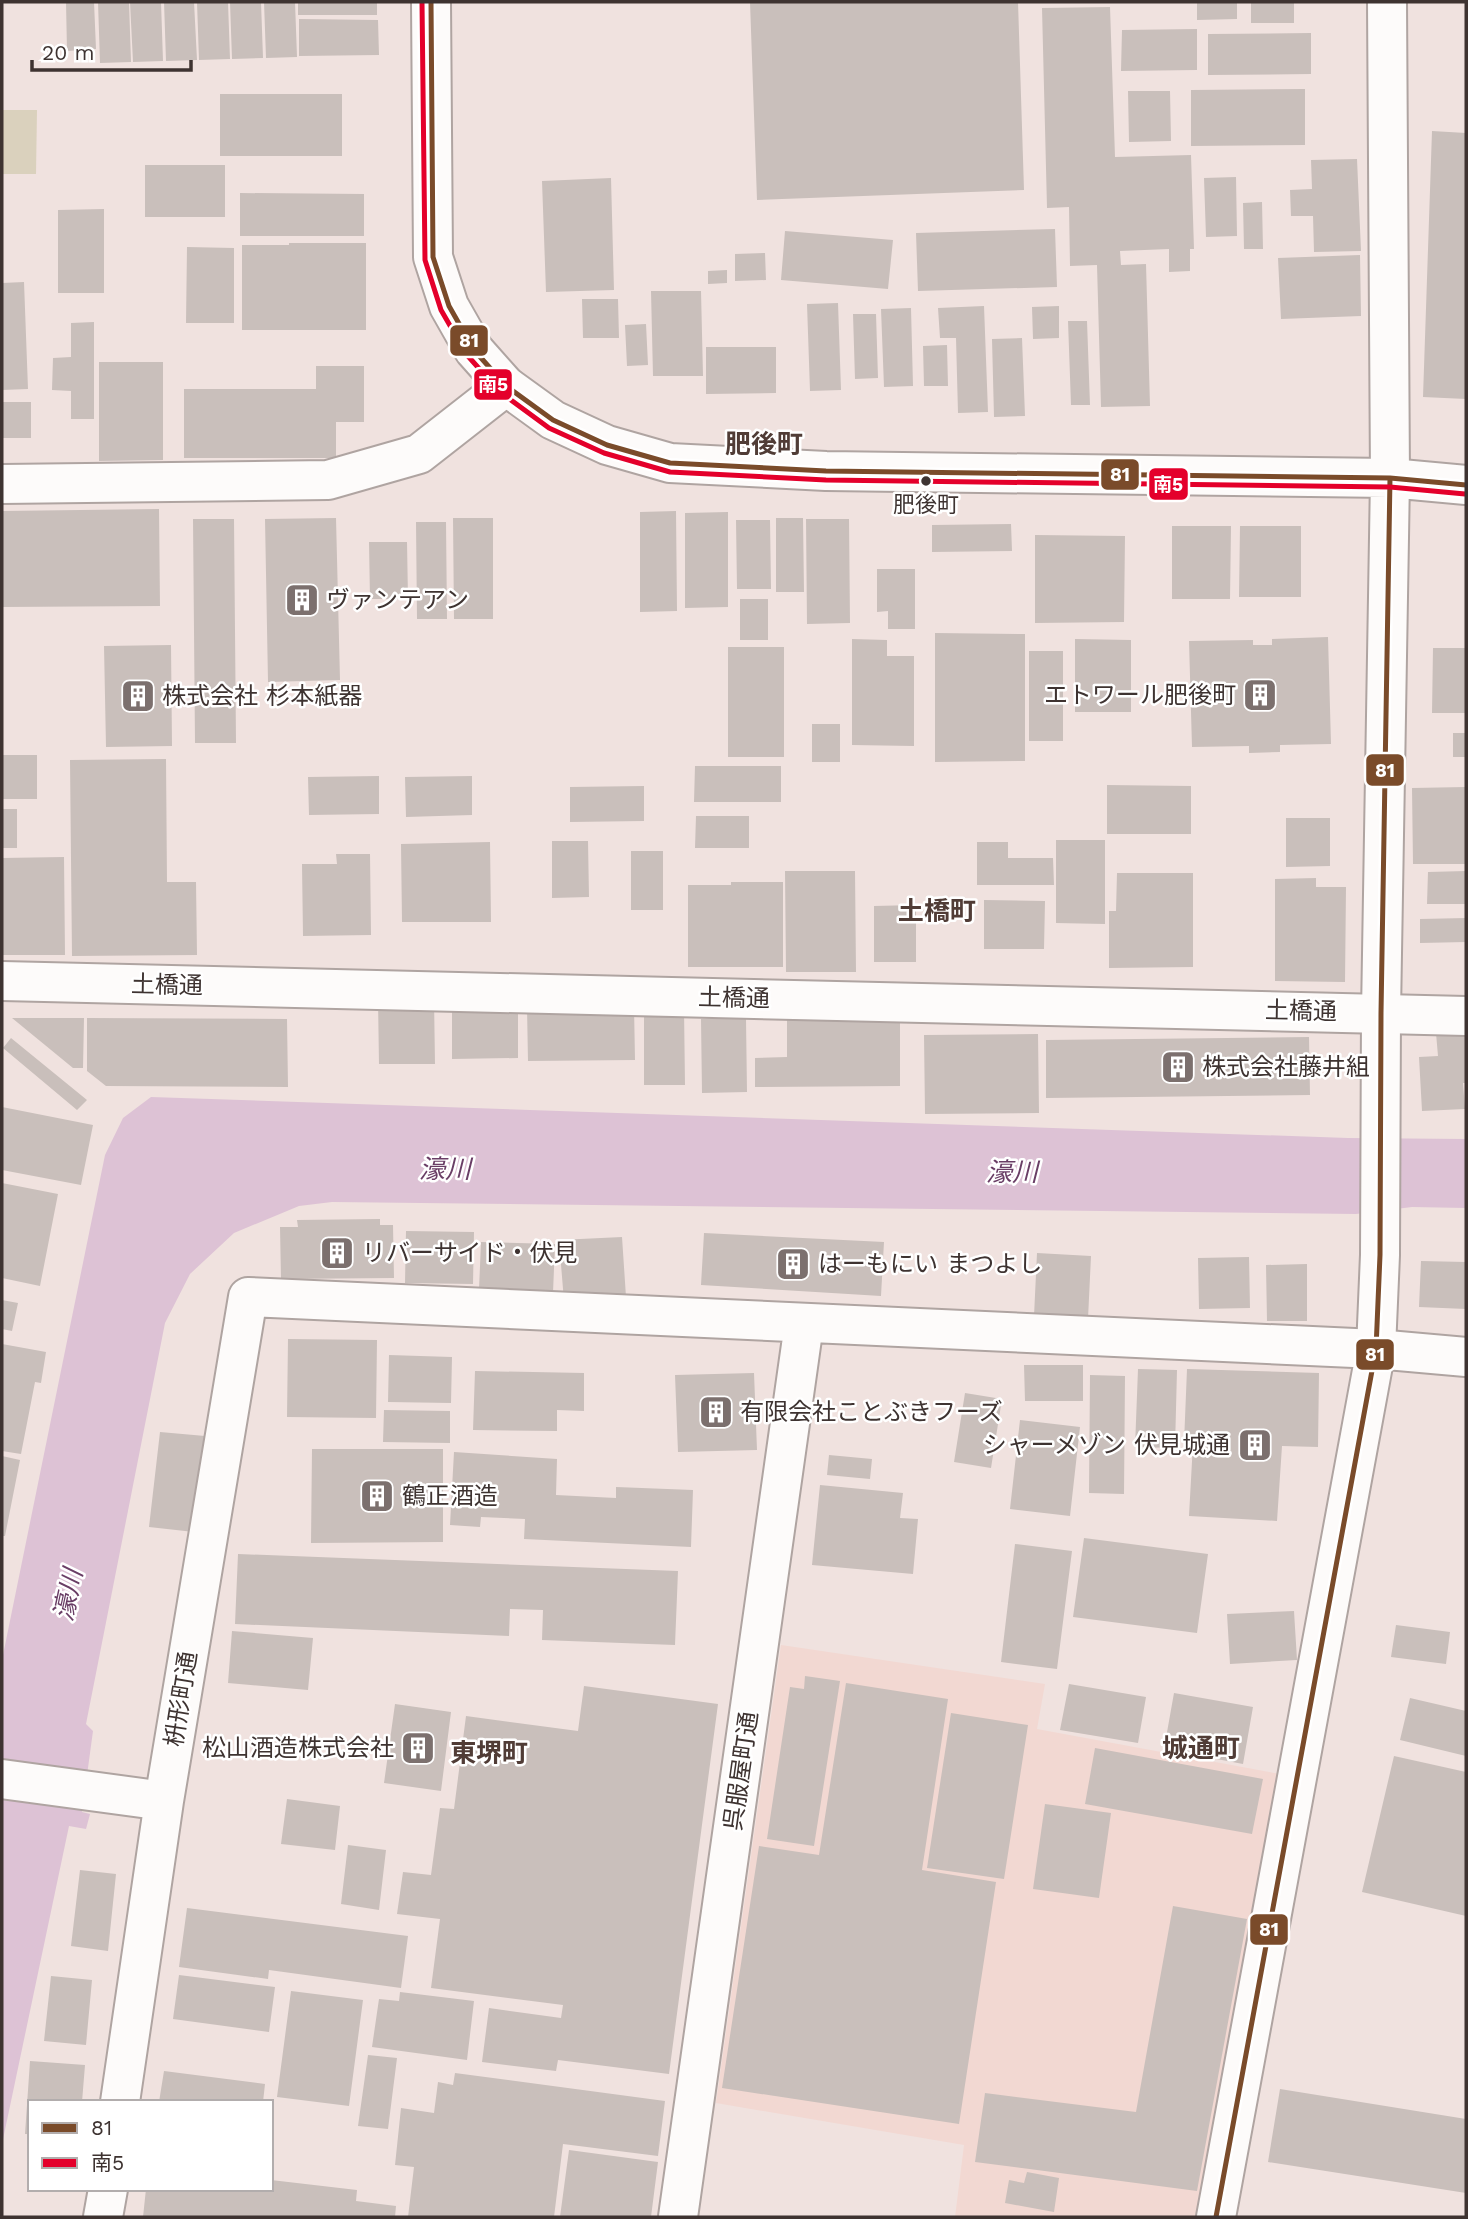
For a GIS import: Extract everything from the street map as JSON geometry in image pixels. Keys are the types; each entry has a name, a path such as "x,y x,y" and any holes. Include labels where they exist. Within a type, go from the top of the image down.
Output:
{"street":[{"path":"431,2 433,257 449,306 474,350 506,386 553,420 607,444 670,463 751,469 1390,478 1466,485"},
{"path":"1216,2217 1376,1349 1380,1255 1381,1013 1390,478 1387,2"},
{"path":"2,484 328,480 419,454 506,386"},
{"name":"土橋通","path":"2,981 1466,1016"},
{"name":"枡形町通","path":"120,2100 164,1801 248,1297 804,1324"},
{"path":"804,1324 1376,1349 1466,1357"},
{"name":"呉服屋町通","path":"678,2217 804,1324"},
{"path":"2,1779 164,1801"},
{"path":"103,2217 108,2191"}],"shaded area":[{"path":"2,110 37,110 36,174 2,174"},
{"path":"781,1645 1045,1684 1037,1729 1280,1774 1195,2217 955,2217 964,2145 716,2103"}],"water":[{"name":"濠川","path":"151,1097 1348,1138 1466,1139 1466,1208 1412,1207 1356,1214 332,1202 299,1206 234,1233 190,1274 165,1323 86,1724 93,1731 82,1812 90,1814 86,1829 69,1826 2,2144 2,1660 105,1155 123,1118"}],"building":[{"path":"66,2 94,2 96,49 67,51"},
{"path":"98,2 129,2 131,62 100,63"},
{"path":"130,2 161,2 163,61 133,62"},
{"path":"164,2 194,2 197,60 166,61"},
{"path":"197,2 228,2 230,59 199,60"},
{"path":"230,2 261,2 263,58 232,59"},
{"path":"264,2 295,2 297,57 266,58"},
{"path":"298,2 377,2 377,15 298,15"},
{"path":"750,2 1018,2 1024,190 757,200"},
{"path":"1197,2 1237,2 1237,19 1197,20"},
{"path":"1251,2 1294,2 1294,23 1251,23"},
{"path":"1110,7 1115,157 1191,155 1194,249 1190,249 1190,271 1169,272 1169,249 1120,251 1121,265 1146,264 1150,406 1101,407 1097,265 1070,266 1069,207 1047,208 1042,8"},
{"path":"299,19 378,20 379,55 299,56"},
{"path":"1197,29 1197,70 1121,71 1122,30"},
{"path":"1311,33 1311,74 1208,75 1208,34"},
{"path":"1305,89 1305,145 1191,146 1191,90"},
{"path":"1128,91 1170,91 1171,141 1129,142"},
{"path":"220,94 342,94 342,156 220,156"},
{"path":"1432,131 1466,133 1466,399 1423,397"},
{"path":"1357,159 1361,251 1314,252 1313,216 1291,216 1290,190 1312,189 1311,160"},
{"path":"145,165 225,165 225,217 145,217"},
{"path":"1236,177 1237,236 1206,237 1204,178"},
{"path":"611,178 614,290 546,292 542,181"},
{"path":"240,193 364,194 364,236 240,236"},
{"path":"1262,202 1263,249 1244,249 1243,203"},
{"path":"104,209 104,293 58,293 58,210"},
{"path":"1055,229 1057,287 918,291 916,233"},
{"path":"785,231 893,240 888,289 781,280"},
{"path":"366,243 366,330 242,330 242,245"},
{"path":"187,247 234,248 234,323 186,323"},
{"path":"765,253 766,280 735,281 735,254"},
{"path":"1360,255 1361,316 1281,319 1278,258"},
{"path":"727,270 727,283 708,284 708,271"},
{"path":"24,282 28,389 2,390 2,283"},
{"path":"651,291 701,291 703,376 653,376"},
{"path":"582,299 618,299 619,338 583,338"},
{"path":"838,303 841,390 810,391 807,304"},
{"path":"984,306 988,412 958,413 956,338 940,338 938,308"},
{"path":"1059,306 1059,338 1033,339 1032,307"},
{"path":"911,308 913,386 884,387 881,309"},
{"path":"853,314 876,314 878,378 855,379"},
{"path":"1068,321 1087,321 1090,405 1071,405"},
{"path":"94,322 94,419 71,419 71,391 52,390 53,358 71,357 71,323"},
{"path":"646,324 648,365 627,366 625,325"},
{"path":"1022,338 1025,416 994,417 992,339"},
{"path":"947,345 948,386 924,386 923,346"},
{"path":"706,347 776,347 776,393 706,394"},
{"path":"99,362 163,362 163,460 99,461"},
{"path":"316,366 364,366 364,422 336,422 336,458 184,458 184,389 316,389"},
{"path":"2,402 31,402 31,438 2,438"},
{"path":"159,509 160,606 2,607 2,511"},
{"path":"676,511 677,611 640,612 640,512"},
{"path":"728,512 728,607 685,608 685,513"},
{"name":"ヴァンテアン","path":"336,518 340,680 268,682 265,519"},
{"path":"453,518 493,518 493,619 454,619"},
{"path":"776,518 803,518 804,592 776,592"},
{"path":"193,519 234,519 236,743 195,743"},
{"path":"806,519 849,519 850,623 807,624"},
{"path":"736,520 770,520 771,589 737,589"},
{"path":"416,522 446,522 447,619 417,619"},
{"path":"1011,524 1012,551 932,552 932,525"},
{"path":"1172,526 1231,526 1230,599 1172,599"},
{"path":"1240,526 1301,526 1301,597 1239,597"},
{"path":"1035,535 1125,536 1124,622 1035,623"},
{"path":"369,542 407,542 408,599 370,599"},
{"path":"877,569 915,569 915,629 888,629 888,611 877,612"},
{"path":"740,599 768,599 768,640 740,640"},
{"path":"935,633 1025,634 1025,761 935,762"},
{"name":"エトワール肥後町","path":"1328,637 1331,744 1280,745 1280,752 1249,753 1249,746 1192,747 1189,641 1253,640 1253,645 1272,645 1272,639"},
{"path":"852,639 887,640 887,656 914,656 914,746 852,745"},
{"path":"1075,639 1131,640 1131,712 1075,712"},
{"name":"株式会社 杉本紙器","path":"171,645 172,746 106,747 104,646"},
{"path":"728,647 784,647 784,757 728,757"},
{"path":"1433,648 1466,648 1466,713 1432,713"},
{"path":"1029,651 1063,651 1063,741 1029,741"},
{"path":"812,724 840,724 840,762 812,762"},
{"path":"1453,733 1466,733 1466,757 1453,757"},
{"path":"2,755 37,755 37,799 2,799"},
{"path":"166,759 167,882 196,882 197,955 72,956 70,760"},
{"path":"695,766 781,766 781,802 694,802"},
{"path":"379,776 379,814 309,815 308,777"},
{"path":"472,776 472,815 406,817 405,777"},
{"path":"1107,785 1191,786 1191,834 1107,834"},
{"path":"644,786 644,821 570,822 570,787"},
{"path":"1466,787 1466,864 1413,864 1412,788"},
{"path":"2,809 17,809 17,848 2,848"},
{"path":"696,816 749,816 749,848 695,848"},
{"path":"1286,818 1330,818 1330,866 1286,867"},
{"path":"1056,840 1105,840 1105,924 1056,923"},
{"path":"552,841 588,841 589,897 552,898"},
{"path":"490,842 491,922 402,922 401,844"},
{"path":"977,842 1008,842 1008,858 1053,858 1054,885 977,885"},
{"path":"631,851 663,851 663,910 631,910"},
{"path":"336,854 370,854 371,935 303,936 302,864 337,864"},
{"path":"64,857 65,955 2,955 2,858"},
{"path":"785,871 855,871 856,972 786,972"},
{"path":"1466,871 1466,904 1427,904 1428,872"},
{"path":"1117,873 1193,873 1193,967 1109,968 1109,911 1116,911"},
{"path":"1316,878 1316,887 1346,887 1345,982 1275,981 1275,879"},
{"path":"731,882 783,882 783,967 688,967 688,885 731,885"},
{"path":"984,900 1045,901 1044,949 984,949"},
{"path":"916,905 916,962 874,962 874,906"},
{"path":"1466,918 1466,942 1420,943 1420,919"},
{"path":"434,998 435,1064 379,1064 378,999"},
{"path":"634,1006 635,1060 528,1061 527,1007"},
{"path":"518,1007 518,1058 452,1059 452,1008"},
{"path":"684,1008 685,1085 644,1085 644,1009"},
{"path":"12,1018 84,1018 83,1068 73,1068"},
{"path":"87,1018 287,1019 288,1087 106,1086 87,1071"},
{"path":"900,1018 900,1086 755,1087 755,1058 787,1057 787,1020"},
{"path":"701,1019 746,1019 747,1092 702,1093"},
{"path":"1466,1032 1466,1083 1463,1083 1465,1109 1422,1111 1419,1057 1438,1056 1436,1033"},
{"path":"1038,1034 1039,1113 925,1114 924,1035"},
{"name":"株式会社藤井組","path":"1309,1037 1310,1095 1046,1098 1046,1040"},
{"path":"11,1038 87,1100 77,1110 3,1048"},
{"path":"2,1107 93,1125 81,1185 2,1170"},
{"path":"2,1183 58,1194 40,1286 2,1278"},
{"name":"リバーサイド・伏見","path":"380,1219 380,1225 393,1225 394,1278 281,1279 280,1227 298,1227 297,1220"},
{"path":"406,1231 474,1232 473,1284 405,1283"},
{"name":"はーもにい まつよし","path":"704,1233 884,1242 881,1296 701,1285"},
{"path":"622,1237 626,1297 564,1301 559,1240"},
{"path":"481,1242 555,1244 553,1293 479,1290"},
{"path":"1037,1253 1091,1256 1088,1319 1034,1316"},
{"path":"1249,1257 1250,1308 1199,1309 1198,1258"},
{"path":"1421,1261 1466,1262 1466,1309 1419,1307"},
{"path":"1307,1264 1307,1321 1267,1321 1266,1265"},
{"path":"2,1300 18,1303 12,1331 2,1329"},
{"path":"288,1339 377,1340 376,1418 287,1417"},
{"path":"2,1344 46,1352 41,1383 35,1382 21,1454 2,1451"},
{"path":"389,1355 452,1357 451,1403 388,1402"},
{"path":"1024,1365 1083,1365 1083,1401 1025,1401"},
{"path":"1138,1369 1177,1370 1175,1448 1135,1447"},
{"name":"シャーメゾン 伏見城通","path":"1187,1369 1319,1373 1318,1447 1282,1446 1277,1521 1189,1516 1193,1443 1184,1443"},
{"path":"475,1371 584,1373 584,1411 557,1410 557,1431 473,1430"},
{"name":"有限会社ことぶきフーズ","path":"754,1373 757,1450 678,1452 675,1375"},
{"path":"1090,1375 1125,1376 1124,1494 1089,1493"},
{"path":"965,1393 1002,1399 991,1468 954,1462"},
{"path":"384,1410 450,1411 450,1443 383,1442"},
{"path":"1020,1420 1080,1427 1070,1516 1010,1509"},
{"path":"160,1432 205,1436 194,1532 149,1527"},
{"name":"鶴正酒造","path":"312,1449 443,1449 443,1542 311,1543"},
{"path":"454,1452 557,1459 556,1495 616,1498 616,1487 693,1490 691,1547 524,1539 525,1519 481,1517 480,1527 450,1525"},
{"path":"829,1455 872,1459 870,1479 827,1475"},
{"path":"2,1456 20,1460 5,1536 2,1536"},
{"path":"820,1485 903,1493 900,1518 918,1519 913,1574 812,1565"},
{"path":"1084,1538 1208,1554 1197,1633 1073,1617"},
{"path":"1015,1544 1072,1551 1057,1669 1001,1662"},
{"path":"238,1554 678,1571 675,1645 542,1640 543,1610 510,1609 509,1636 235,1624"},
{"path":"1294,1611 1297,1660 1230,1664 1227,1614"},
{"path":"1396,1625 1450,1632 1446,1664 1391,1657"},
{"path":"232,1631 313,1638 308,1690 228,1683"},
{"path":"805,1676 840,1681 814,1846 767,1839 790,1687 804,1689"},
{"path":"846,1683 948,1699 922,1870 996,1882 959,2124 722,2088 759,1846 819,1855"},
{"path":"1069,1684 1146,1697 1138,1743 1060,1730"},
{"path":"584,1686 718,1704 669,2074 558,2060 556,2071 482,2062 489,2008 561,2018 563,2005 431,1988 440,1919 397,1914 403,1872 431,1875 440,1808 454,1809 466,1716 578,1731"},
{"path":"1174,1693 1253,1707 1243,1764 1164,1749"},
{"path":"1410,1698 1466,1711 1466,1756 1400,1740"},
{"name":"松山酒造株式会社","path":"395,1704 451,1712 441,1791 384,1783"},
{"path":"951,1713 1028,1725 1004,1879 927,1868"},
{"path":"1095,1748 1263,1779 1252,1834 1085,1804"},
{"path":"1394,1756 1466,1772 1466,1916 1362,1892"},
{"path":"287,1799 340,1806 335,1850 281,1844"},
{"path":"1045,1804 1111,1813 1099,1898 1033,1889"},
{"path":"348,1845 386,1850 379,1910 341,1904"},
{"path":"80,1870 116,1874 108,1951 71,1946"},
{"path":"1173,1906 1247,1919 1197,2191 975,2162 985,2093 1136,2112"},
{"path":"187,1908 408,1936 401,1988 269,1970 268,1979 179,1967"},
{"path":"179,1975 275,1987 269,2032 173,2019"},
{"path":"51,1976 92,1980 86,2045 44,2041"},
{"path":"291,1991 363,2000 349,2106 277,2097"},
{"path":"400,1992 474,2001 467,2060 372,2047 379,1999 399,2001"},
{"path":"368,2055 397,2058 388,2129 358,2126"},
{"path":"30,2061 85,2065 82,2100 28,2100 28,2134 25,2134"},
{"path":"164,2071 265,2084 263,2100 159,2100"},
{"path":"455,2073 665,2101 658,2156 563,2144 554,2217 408,2217 414,2167 395,2165 401,2108 434,2113 438,2082 453,2085"},
{"path":"1280,2089 1466,2119 1466,2193 1268,2162"},
{"path":"569,2150 658,2162 651,2217 560,2217"},
{"path":"1027,2172 1059,2178 1054,2212 1005,2203 1009,2180 1024,2183"},
{"path":"273,2180 357,2190 356,2201 396,2206 395,2217 143,2217 146,2191 273,2191"}],"transit line":[{"name":"南5","path":"422,2 425,260 441,310 467,355 500,392 549,428 604,453 670,472 826,480 1390,487 1465,494"},
{"name":"81","path":"431,2 433,257 449,306 474,350 506,386 553,420 607,445 670,463 826,471 1390,478 1466,485"},
{"name":"81","path":"1216,2217 1376,1349 1380,1255 1381,1013 1390,478"}],"place":[{"name":"肥後町","path":"926,481"},
{"name":"ヴァンテアン","path":"302,600"},
{"name":"エトワール肥後町","path":"1260,695"},
{"name":"株式会社 杉本紙器","path":"138,696"},
{"name":"株式会社藤井組","path":"1178,1067"},
{"name":"リバーサイド・伏見","path":"337,1253"},
{"name":"はーもにい まつよし","path":"793,1264"},
{"name":"有限会社ことぶきフーズ","path":"716,1412"},
{"name":"シャーメゾン 伏見城通","path":"1255,1445"},
{"name":"鶴正酒造","path":"377,1496"},
{"name":"松山酒造株式会社","path":"418,1748"}],"district":[{"name":"肥後町","path":"764,444"},
{"name":"土橋町","path":"937,911"},
{"name":"城通町","path":"1201,1748"},
{"name":"東堺町","path":"489,1753"}]}
